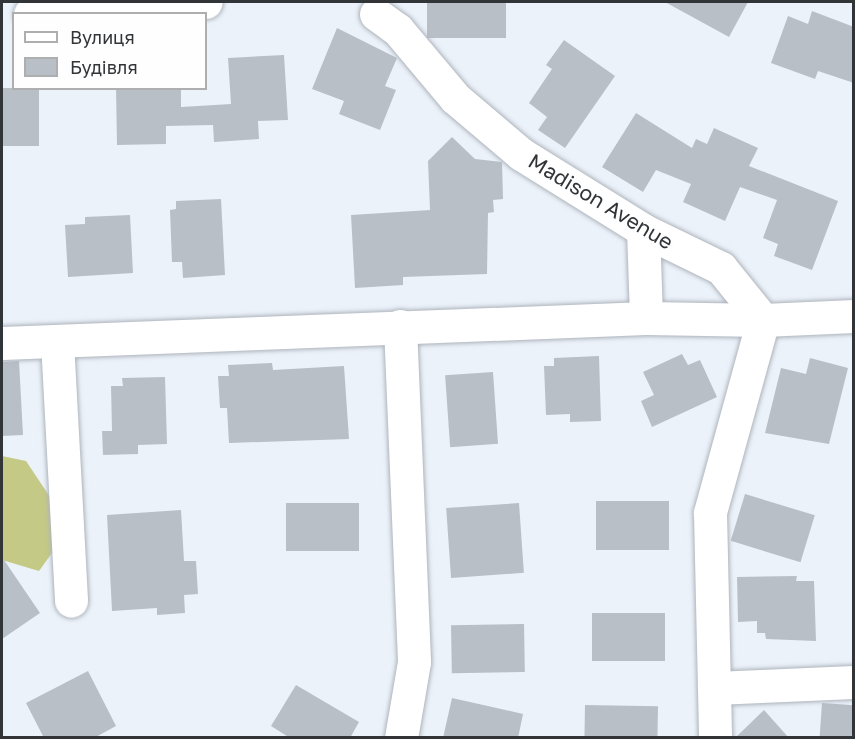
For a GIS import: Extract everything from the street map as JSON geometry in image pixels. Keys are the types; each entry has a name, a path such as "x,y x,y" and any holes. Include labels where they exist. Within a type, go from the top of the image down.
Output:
{"street":[{"path":"59,12 206,2"},
{"name":"Madison Avenue","path":"373,6 398,30 455,98 521,154 643,231 721,268 763,320"},
{"path":"643,231 646,318"},
{"path":"2,343 646,318 763,320 854,316"},
{"path":"715,738 710,513 763,320"},
{"path":"400,326 414,662 401,738"},
{"path":"57,341 71,602"},
{"path":"714,688 854,682"}],"green space":[{"path":"2,456 26,461 50,497 57,546 39,571 2,560"}],"building":[{"path":"427,2 506,2 506,38 427,38"},
{"path":"665,2 748,2 729,37"},
{"path":"812,11 854,27 854,83 818,71 815,79 771,63 788,16 808,24"},
{"path":"337,28 397,58 385,86 396,90 380,130 339,114 344,101 312,89"},
{"path":"564,40 615,76 565,148 538,130 547,117 529,103 552,69 546,65"},
{"path":"284,55 288,120 258,121 259,139 214,142 213,125 166,126 166,144 117,145 116,90 181,90 181,107 231,104 228,58"},
{"path":"2,88 39,90 39,146 2,146"},
{"path":"636,113 692,148 696,139 707,144 714,128 758,148 749,166 838,201 812,270 774,256 778,244 763,238 777,200 740,187 725,221 683,202 691,184 656,170 643,192 602,167"},
{"path":"452,137 475,159 502,162 503,199 493,200 494,212 488,213 487,274 403,277 403,285 355,288 351,215 430,210 428,161"},
{"path":"221,199 225,275 183,278 182,262 172,262 170,210 176,209 176,201"},
{"path":"130,215 133,273 68,277 65,225 85,224 85,217"},
{"path":"682,354 688,365 700,360 717,397 652,427 641,401 654,395 643,372"},
{"path":"599,356 601,421 570,422 570,414 546,415 544,366 554,366 554,358"},
{"path":"810,358 848,368 829,444 765,433 781,368 806,374"},
{"path":"19,361 23,435 2,436 2,362"},
{"path":"272,363 273,370 344,366 349,439 229,443 227,408 220,408 218,376 229,376 228,365"},
{"path":"493,372 498,444 450,447 445,375"},
{"path":"165,377 167,444 138,445 138,454 103,455 102,431 112,431 111,386 123,386 122,378"},
{"path":"745,494 815,515 800,562 731,541"},
{"path":"596,501 669,501 669,550 596,550"},
{"path":"286,503 359,503 359,551 286,551"},
{"path":"519,503 524,573 451,578 446,508"},
{"path":"181,510 184,561 196,561 198,594 184,595 185,613 157,615 157,608 112,611 107,515"},
{"path":"2,557 40,613 2,639"},
{"path":"797,576 796,581 814,581 816,641 766,639 765,633 757,633 757,621 738,622 737,577"},
{"path":"592,613 665,613 665,661 592,661"},
{"path":"524,624 525,672 452,673 451,625"},
{"path":"88,671 116,726 94,738 44,738 26,703"},
{"path":"296,685 359,722 350,738 290,738 271,726"},
{"path":"452,698 523,714 518,738 443,738"},
{"path":"822,703 854,705 852,738 820,738"},
{"path":"585,705 658,706 657,738 584,738"},
{"path":"764,710 789,738 735,738"}]}
